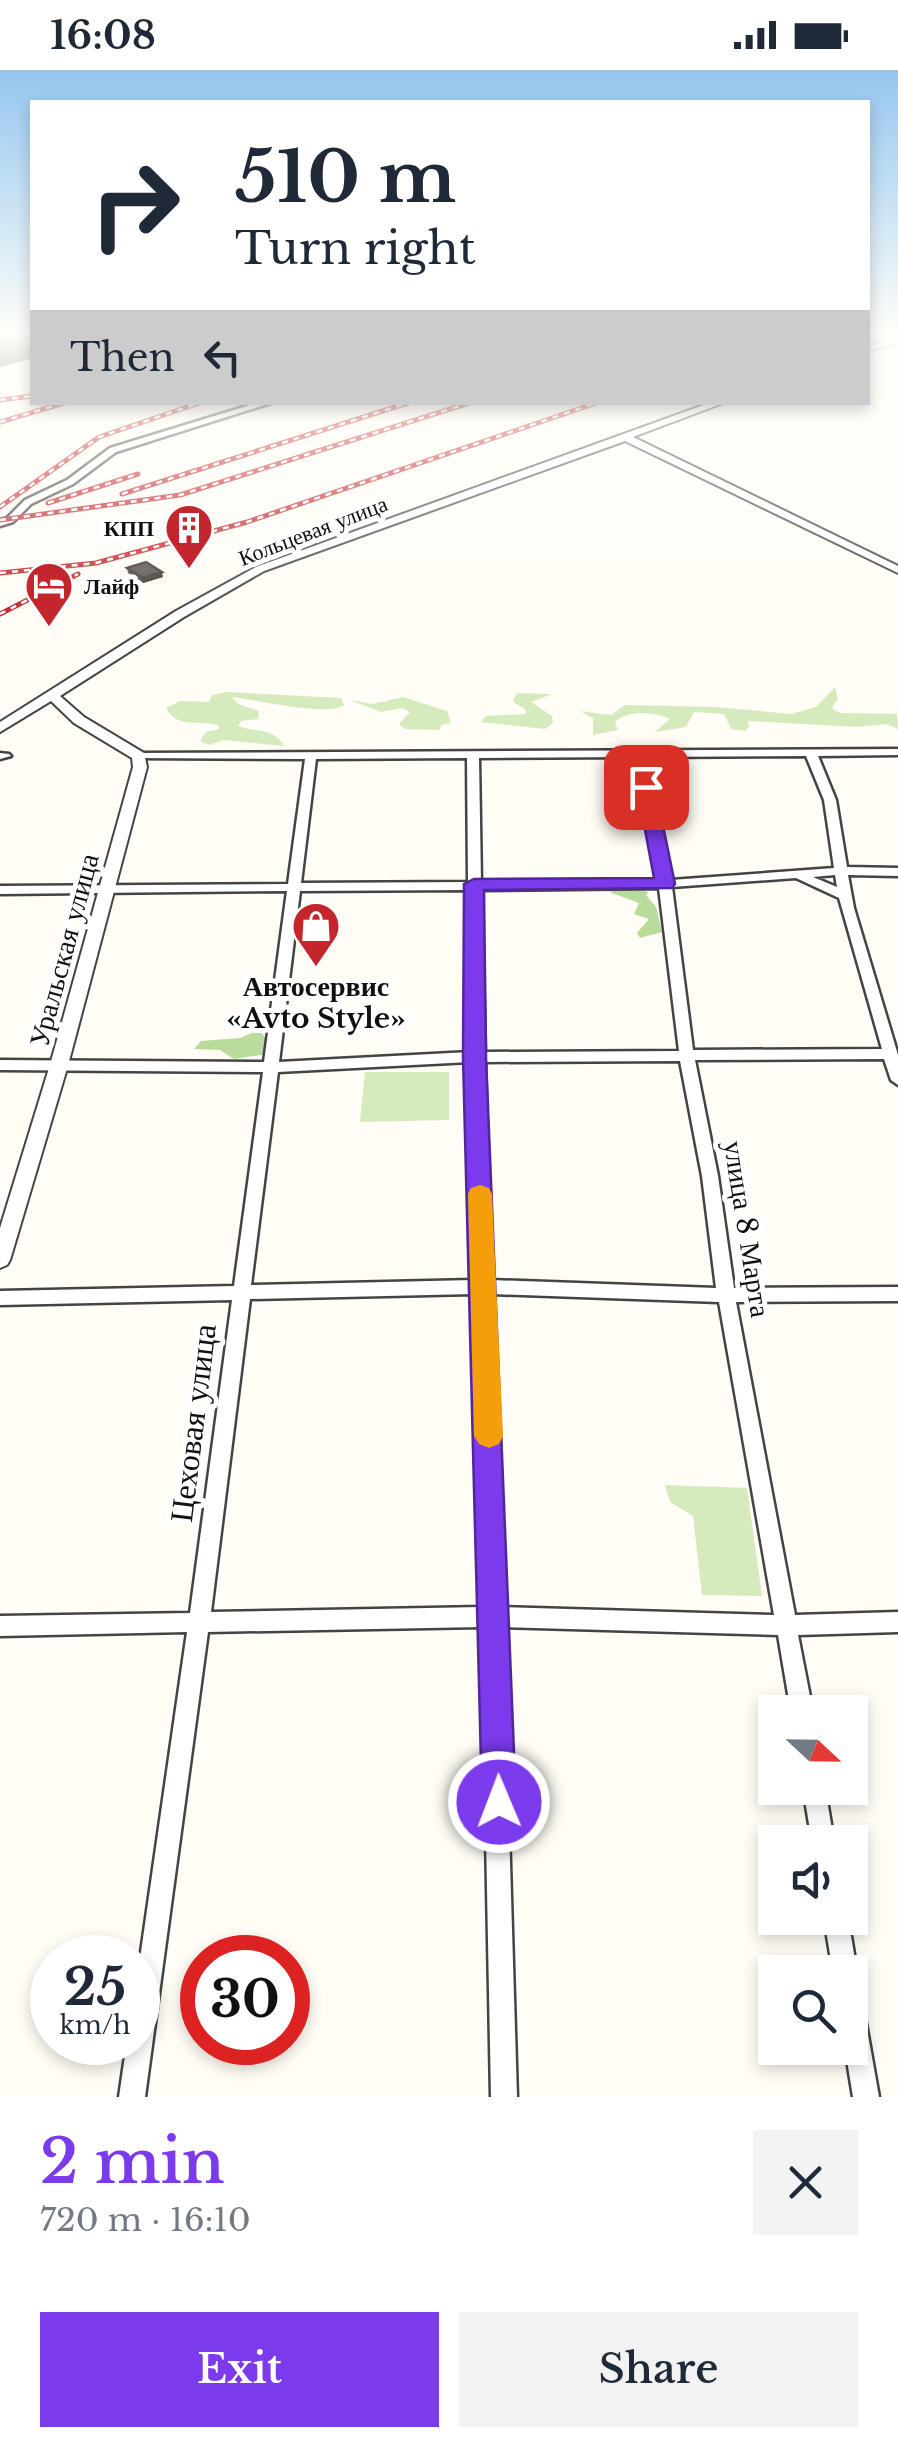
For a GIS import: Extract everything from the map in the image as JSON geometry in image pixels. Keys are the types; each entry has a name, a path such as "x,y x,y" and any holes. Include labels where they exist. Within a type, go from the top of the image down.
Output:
{"street":[{"path":"0,523 28,502 70,482 112,450 176,431"},
{"name":"Кольцевая улица","path":"0,728 260,569 647,431"},
{"path":"627,438 898,570"},
{"path":"50,694 79,720 139,756 898,752"},
{"path":"810,753 830,800 844,895 898,1080"},
{"name":"улица 8 Марта","path":"639,755 665,884 687,1058 710,1176 726,1295 799,1695"},
{"name":"Уральская улица","path":"0,1260 59,1065 140,768 139,756"},
{"name":"Цеховая улица","path":"132,2097 199,1624 238,1295 273,1067 310,756"},
{"path":"473,756 474,1057 495,1617 504,2097"},
{"path":"0,890 665,884 839,872 898,872"},
{"path":"792,875 844,895"},
{"path":"0,1065 273,1067 474,1057 888,1054"},
{"path":"0,1298 483,1287 726,1295 898,1294"},
{"path":"0,1626 495,1617 787,1625 898,1622"},
{"path":"861,2065 866,2097"}],"green space":[{"path":"835,687 838,699 832,708 840,713 897,714 898,729 887,724 857,727 748,721 745,731 731,729 724,714 694,712 686,727 655,732 670,719 634,714 615,722 618,730 593,735 593,718 580,711 611,715 625,705 791,714 816,707"},
{"path":"227,692 341,698 344,705 308,709 232,697 238,704 259,711 258,719 241,721 238,726 269,733 284,746 224,740 208,745 200,741 206,732 219,729 219,725 182,721 166,708 180,701 209,702 212,695"},
{"path":"517,693 552,694 531,702 552,716 553,723 545,729 481,722 486,716 526,714 513,702"},
{"path":"403,697 447,711 451,723 441,725 440,730 405,729 399,724 410,712 402,708 381,712 350,700 373,704"},
{"path":"636,887 649,893 646,895 656,907 662,932 640,938 637,933 649,919 634,914 639,903 609,892"},
{"path":"261,1032 270,1044 266,1054 234,1059 220,1050 194,1049 201,1041 240,1038"},
{"path":"365,1072 449,1072 449,1120 360,1122"},
{"path":"665,1485 747,1488 762,1596 702,1595 693,1516 670,1502"}],"building":[{"path":"146,562 162,572 143,578 127,568"}],"railway":[{"path":"0,507 99,437 118,431"},
{"path":"122,494 321,431"},
{"path":"0,520 180,495 382,431"},
{"path":"0,573 96,563 247,522 515,431"},
{"path":"48,503 138,474"},
{"path":"0,614 78,574"}],"slow traffic":[{"path":"480,1194 489,1436"}],"place":[{"name":"КПП","path":"189,570"},
{"name":"Лайф","path":"49,628"},
{"name":"Автосервис «Avto Style»","path":"316,968"}],"route":[{"path":"499,1802 474,1057 474,884 665,884 646,787"}]}
